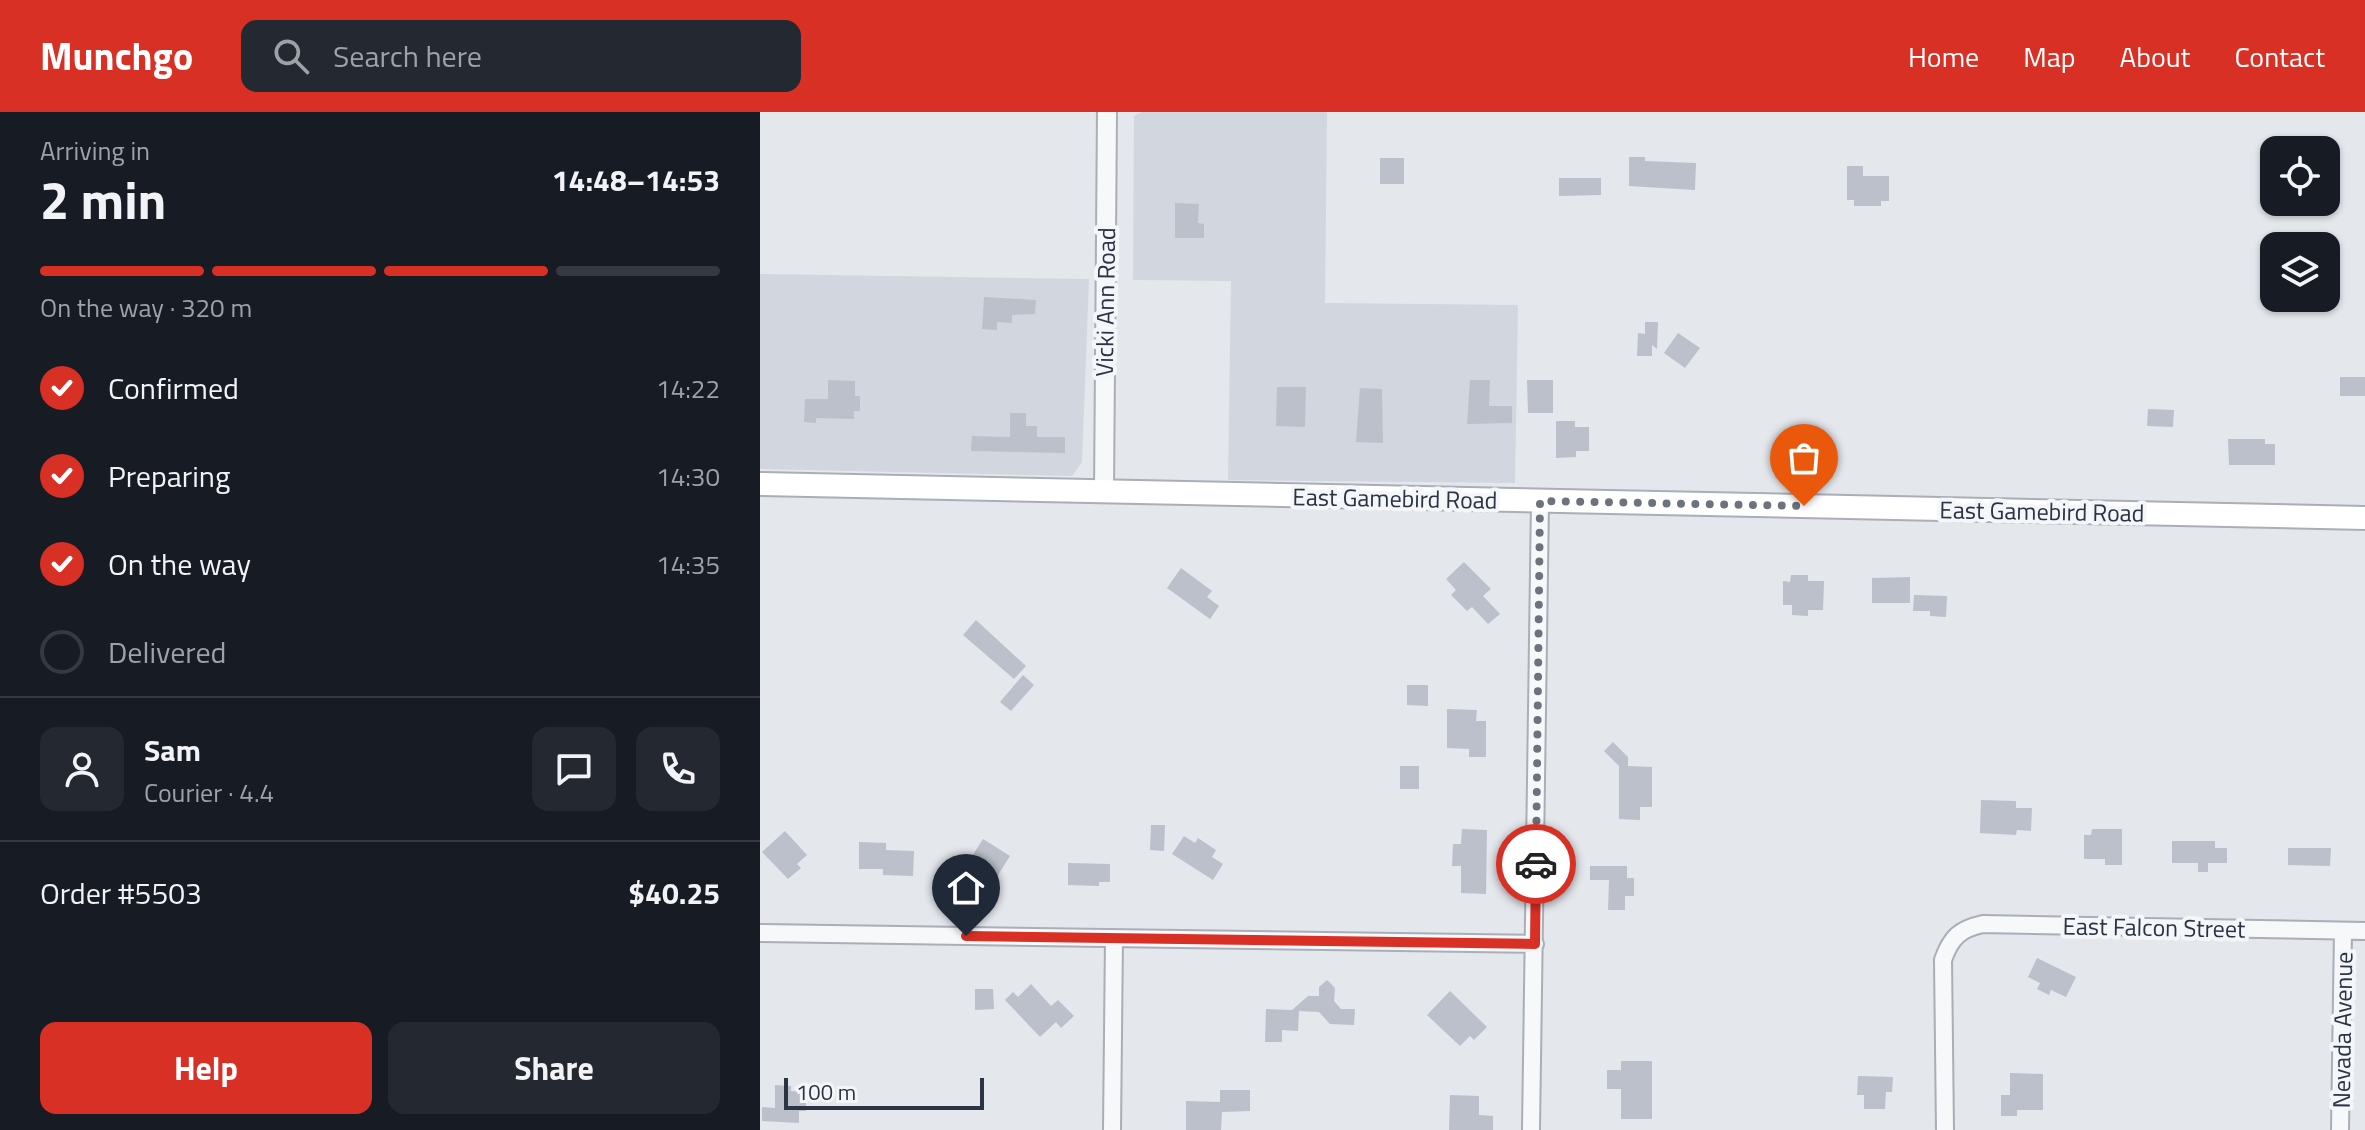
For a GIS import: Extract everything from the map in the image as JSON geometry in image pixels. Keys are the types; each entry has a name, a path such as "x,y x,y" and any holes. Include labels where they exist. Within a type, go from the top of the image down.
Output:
{"main road":[{"name":"East Gamebird Road","path":"760,484 2365,518"}],"street":[{"name":"Vicki Ann Road","path":"1104,492 1107,112"},
{"path":"1531,1130 1540,501"},
{"name":"East Falcon Street","path":"1945,1130 1943,960 1949,942 1966,928 1983,924 2365,931"},
{"name":"Nevada Avenue","path":"2340,1130 2343,931"},
{"path":"760,933 1535,944"},
{"path":"1112,1130 1114,938"}],"shaded area":[{"path":"1142,112 1327,112 1325,303 1518,305 1515,483 1228,480 1231,281 1133,280 1134,116"},
{"path":"760,274 1089,279 1082,462 1072,476 760,469"}],"building":[{"path":"1629,157 1645,157 1645,161 1696,163 1695,190 1629,186"},
{"path":"1380,158 1404,158 1404,184 1380,184"},
{"path":"1847,166 1863,166 1863,176 1889,176 1889,201 1881,201 1881,206 1854,206 1854,200 1847,200"},
{"path":"1559,178 1601,178 1601,195 1559,196"},
{"path":"1175,203 1199,204 1198,223 1204,224 1204,238 1175,238"},
{"path":"984,297 1036,300 1035,314 1012,315 1012,323 997,322 997,330 982,329"},
{"path":"1645,322 1658,322 1657,349 1652,345 1652,356 1637,356 1638,333 1645,334"},
{"path":"1678,333 1700,348 1685,368 1664,353"},
{"path":"2340,377 2365,377 2365,396 2340,396"},
{"path":"828,380 855,381 855,396 860,396 860,411 854,411 854,419 816,418 816,423 804,422 805,399 828,399"},
{"path":"1470,380 1490,380 1489,406 1512,406 1512,423 1467,424"},
{"path":"1527,380 1553,380 1553,413 1528,413"},
{"path":"1277,387 1306,387 1305,427 1276,426"},
{"path":"1360,388 1382,389 1383,443 1356,442"},
{"path":"2148,409 2174,410 2173,427 2147,426"},
{"path":"1010,413 1026,413 1026,426 1037,426 1037,437 1065,437 1065,453 971,451 972,436 1010,437"},
{"path":"1556,421 1575,421 1575,427 1589,427 1589,451 1576,451 1576,457 1556,458"},
{"path":"2228,439 2265,439 2265,444 2275,444 2275,465 2229,465"},
{"path":"1464,562 1491,589 1483,596 1500,614 1488,624 1472,607 1467,611 1451,595 1456,590 1446,579"},
{"path":"1181,568 1212,591 1207,597 1219,606 1210,619 1167,588"},
{"path":"1791,575 1808,575 1808,581 1824,581 1823,610 1808,610 1808,616 1792,615 1792,605 1783,605 1783,581 1790,582"},
{"path":"1910,577 1910,603 1872,603 1872,578"},
{"path":"1914,595 1947,596 1946,617 1930,616 1930,611 1913,611"},
{"path":"976,620 1026,666 1014,679 963,635"},
{"path":"1023,675 1034,685 1011,711 1000,702"},
{"path":"1407,685 1428,685 1428,706 1407,705"},
{"path":"1447,709 1477,710 1476,721 1486,721 1486,757 1469,757 1469,749 1447,748"},
{"path":"1613,742 1628,757 1628,766 1652,767 1652,807 1640,807 1640,820 1619,819 1619,766 1604,751"},
{"path":"1400,766 1419,766 1419,789 1400,789"},
{"path":"1981,800 2016,801 2016,808 2032,808 2031,831 2017,830 2016,835 1980,833"},
{"path":"1151,825 1165,825 1164,851 1150,850"},
{"path":"1462,829 1487,830 1486,894 1461,893 1461,866 1452,866 1453,844 1461,844"},
{"path":"2092,829 2122,829 2122,865 2105,865 2105,859 2084,859 2084,835 2091,835"},
{"path":"785,831 807,855 797,864 801,868 788,879 762,852"},
{"path":"1184,836 1195,843 1198,838 1216,850 1212,857 1223,864 1213,880 1172,854"},
{"path":"983,839 1010,856 991,886 962,872"},
{"path":"2172,841 2215,841 2215,848 2227,848 2227,863 2208,863 2208,872 2198,872 2198,863 2172,863"},
{"path":"859,842 886,843 886,850 914,851 913,876 883,875 883,869 859,869"},
{"path":"2288,848 2331,848 2330,866 2288,865"},
{"path":"1068,863 1110,864 1110,882 1099,882 1099,886 1068,885"},
{"path":"1590,866 1627,866 1627,878 1634,878 1634,896 1625,896 1625,910 1608,910 1609,880 1590,880"},
{"path":"2037,958 2076,977 2066,997 2051,990 2049,995 2037,989 2040,983 2028,977"},
{"path":"1327,980 1335,988 1334,1001 1341,1009 1355,1009 1354,1025 1330,1024 1319,1012 1299,1011 1298,1031 1282,1030 1282,1042 1265,1042 1266,1009 1292,1010 1308,996 1319,996 1319,987"},
{"path":"1031,984 1051,1006 1058,1000 1074,1016 1061,1028 1056,1022 1040,1037 1005,1000 1013,992 1018,997"},
{"path":"975,989 993,989 994,1009 975,1010"},
{"path":"1450,991 1487,1027 1474,1040 1470,1036 1460,1046 1427,1015"},
{"path":"1621,1061 1652,1061 1652,1119 1621,1119 1621,1089 1607,1089 1607,1070 1621,1070"},
{"path":"2010,1073 2043,1074 2043,1110 2017,1110 2017,1116 2001,1116 2001,1095 2010,1095"},
{"path":"1858,1076 1893,1077 1892,1092 1886,1092 1885,1109 1864,1109 1864,1095 1857,1095"},
{"path":"775,1085 791,1086 791,1091 806,1092 806,1111 799,1111 799,1123 762,1121 762,1107 775,1108"},
{"path":"1220,1090 1250,1090 1250,1111 1222,1112 1221,1130 1186,1130 1186,1101 1220,1102"},
{"path":"1450,1095 1479,1096 1479,1115 1493,1116 1493,1130 1449,1130"}],"way so far":[{"path":"1536,864 1540,501 1804,506"}],"route":[{"path":"966,936 1535,944 1536,864"}]}
